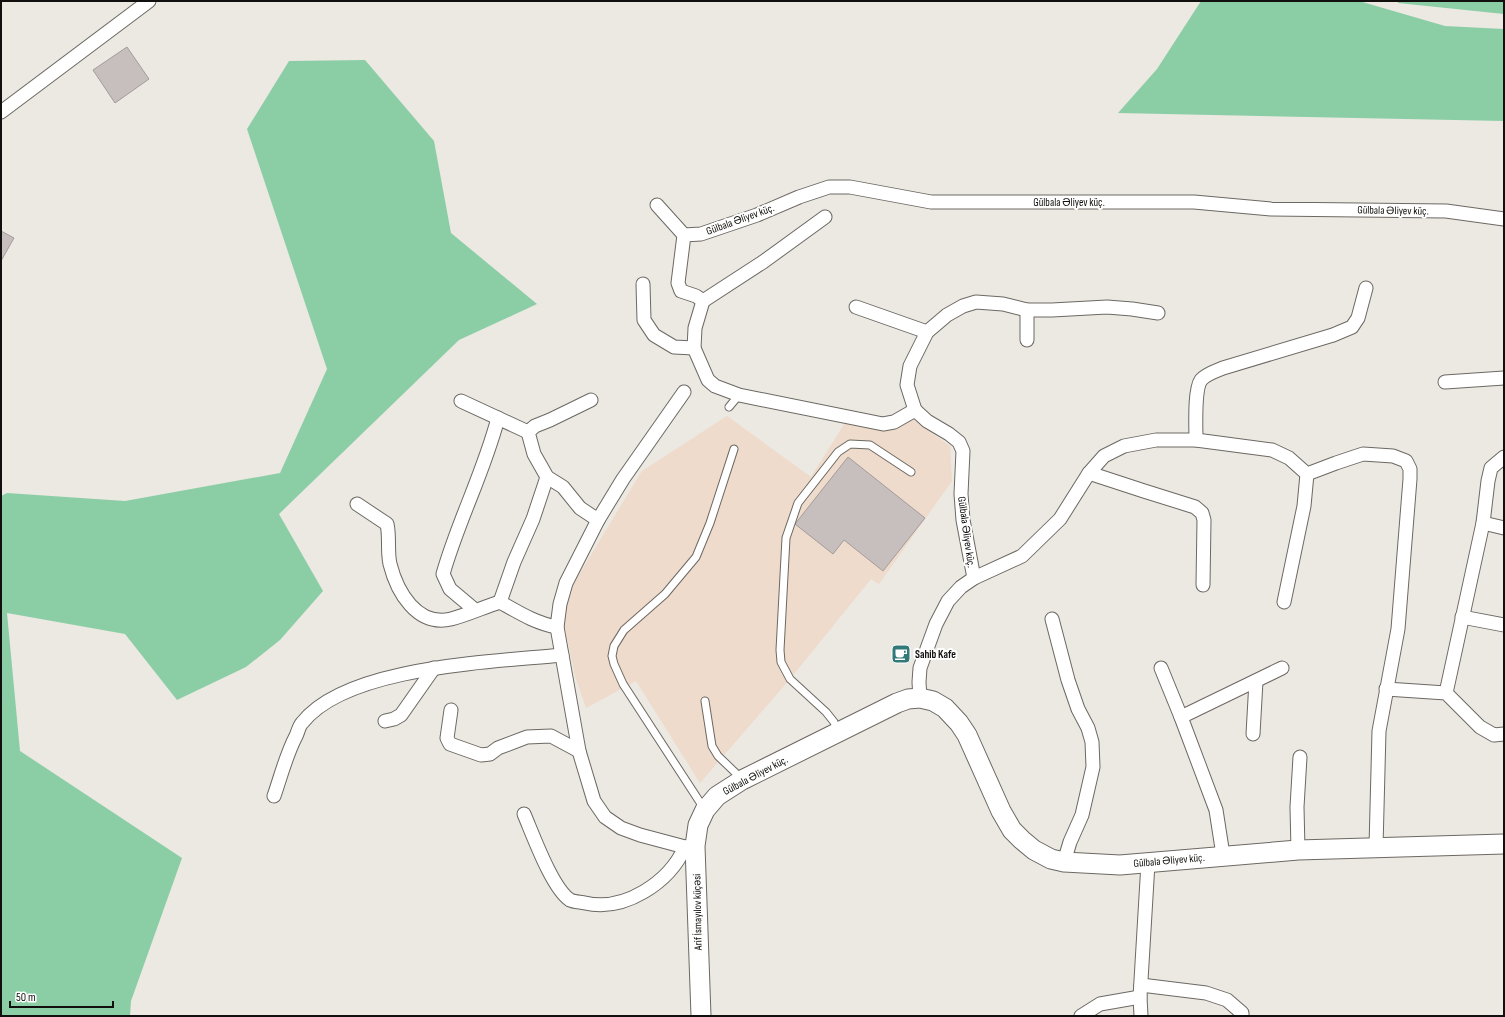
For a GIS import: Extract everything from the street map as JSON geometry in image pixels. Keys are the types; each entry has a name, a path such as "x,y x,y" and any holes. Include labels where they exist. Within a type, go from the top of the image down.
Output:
{"street":[{"path":"1,112 149,1"},
{"name":"Gülbala Əliyev küç.","path":"684,234 701,234 757,215 799,197 829,187 850,187 931,202 1194,202 1271,209 1446,211 1504,219"},
{"path":"657,206 684,234 678,284 681,291 696,296 703,301"},
{"path":"825,217 763,262 703,301 696,328 694,348 708,380 715,386 739,395 883,424 894,422 915,410 907,385 910,366 927,332 947,315 963,306 976,302 1003,304 1027,310 1107,307 1158,313"},
{"path":"643,284 644,320 654,335 674,347 694,348"},
{"path":"1196,440 1197,392 1201,380 1209,374 1223,368 1333,335 1352,327 1358,318 1366,288"},
{"path":"856,306 927,332"},
{"path":"1027,310 1027,340"},
{"path":"1445,382 1504,378"},
{"path":"524,814 554,882 570,900 592,905 614,904 638,894 659,881 690,846 640,835 621,828 605,817 594,801 579,751 557,627 560,604 566,583 598,520 623,479 684,392"},
{"path":"528,432 535,426 591,400"},
{"path":"461,401 528,432 534,454 547,477 563,487 580,508 598,520"},
{"name":"Gülbala Əliyev küç.","path":"915,410 927,421 949,434 959,442 963,451 961,494 963,520 974,578 961,587 948,601 936,624 920,668 920,698"},
{"path":"475,610 450,589 443,574 452,543 490,448 498,418"},
{"path":"974,578 1022,556 1060,519 1089,473 1104,456 1124,446 1156,440 1196,440 1272,450 1289,458 1307,474"},
{"path":"1307,474 1363,454 1393,456 1406,461 1410,469 1398,630 1379,731 1376,847"},
{"path":"1446,693 1483,523 1491,468 1504,457"},
{"path":"1089,473 1195,507 1202,513 1204,520 1203,584"},
{"path":"1284,602 1304,506 1307,474"},
{"path":"500,602 514,562 533,519 547,477"},
{"path":"357,504 387,524 389,532 390,563 397,583 408,604 423,616 433,620 450,619 500,602 532,620 544,625 557,627"},
{"path":"1483,523 1504,528"},
{"path":"1462,617 1504,625"},
{"path":"1052,619 1070,687 1078,709 1088,728 1092,742 1093,767 1082,815 1070,842 1064,862"},
{"path":"274,796 290,747 302,723 321,704 349,690 392,676 434,668 562,655"},
{"path":"384,721 394,719 401,715 434,668"},
{"path":"1161,668 1216,810 1223,855"},
{"path":"1181,717 1282,668"},
{"path":"1254,734 1256,681"},
{"path":"1386,689 1446,693 1480,727 1494,735 1504,734"},
{"name":"Gülbala Əliyev küç.","path":"705,810 717,796 742,780 897,703 908,699 920,698 933,701 945,708 959,723 967,735 1001,811 1012,830 1034,850 1051,859 1064,862 1120,865 1223,855 1298,850 1504,844"},
{"path":"451,710 447,738 450,744 481,755 490,754 498,748 528,737 551,736 579,751"},
{"path":"1298,850 1297,807 1300,757"},
{"name":"Arif İsmayılov küçəsi","path":"701,1016 690,846 705,810"},
{"path":"1141,1016 1148,863"},
{"path":"1081,1016 1100,1004 1141,991 1206,993 1227,1000 1242,1013 1242,1016"}],"lane":[{"path":"728,408 739,395"},
{"path":"838,732 834,722 826,712 790,679 781,662 780,650 786,538 798,503 838,452 850,444 870,445 910,472"},
{"path":"705,810 624,684 614,664 612,656 614,646 624,630 665,594 696,557 710,523 734,450"},
{"path":"704,701 712,746 718,756 742,780"}],"shaded area":[{"path":"727,416 811,477 848,418 912,419 950,446 952,481 879,584 871,579 790,679 700,783 636,681 586,708 575,676 564,623 569,591 642,471"}],"green space":[{"path":"1201,1 1359,1 1445,26 1504,29 1504,121 1118,113 1157,69"},
{"path":"1398,1 1504,1 1504,14 1398,3"},
{"path":"365,60 434,141 451,233 537,304 459,340 279,514 323,591 280,640 246,667 177,700 125,634 7,613 20,751 182,858 131,1001 130,1016 1,1016 1,496 7,493 125,501 280,473 327,369 247,129 289,61"}],"building":[{"path":"127,47 149,79 115,103 93,70"},
{"path":"1,231 14,238 1,261"},
{"path":"848,457 925,518 883,571 844,540 833,554 795,524"}],"place":[{"name":"Sahib Kafe","path":"901,654"}]}
